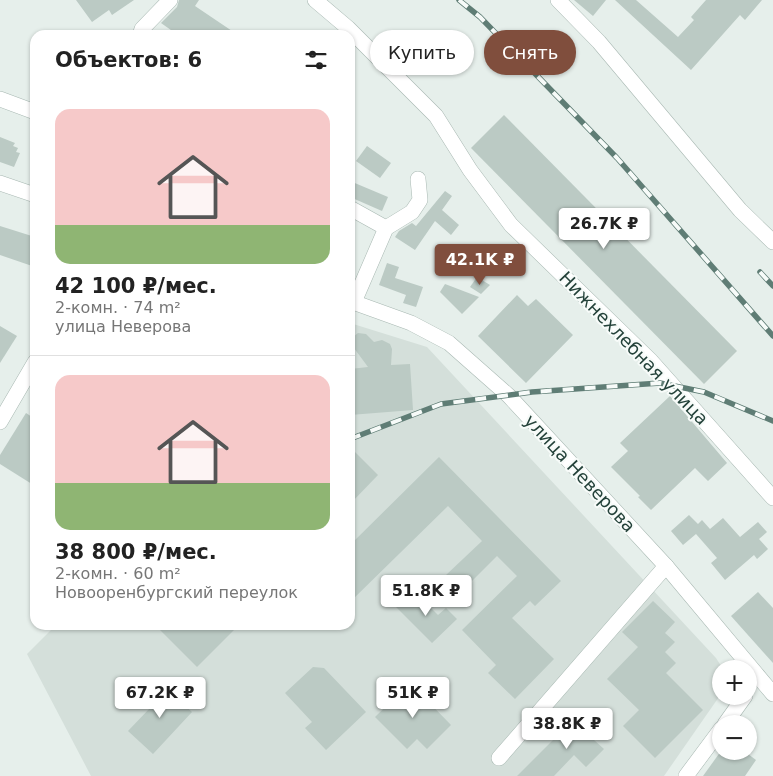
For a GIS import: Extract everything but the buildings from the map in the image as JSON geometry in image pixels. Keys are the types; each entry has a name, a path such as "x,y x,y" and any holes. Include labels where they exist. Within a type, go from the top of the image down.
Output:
{"street":[{"path":"148,30 170,0"},
{"name":"Нижнехлебная улица","path":"315,0 350,30"},
{"path":"558,0 599,42 740,210 773,242"},
{"name":"Нижнехлебная улица","path":"355,35 436,116 470,170 511,225 651,360 773,498"},
{"path":"0,99 30,110"},
{"path":"355,295 386,228 412,212 420,200 418,179"},
{"path":"0,183 30,193"},
{"path":"355,211 386,228"},
{"name":"улица Неверова","path":"355,302 410,322 449,343 509,396 666,566 773,694"},
{"path":"0,422 30,371"},
{"path":"499,758 666,566"},
{"path":"686,776 712,740"}],"shaded area":[{"path":"355,325 427,347 717,660 712,660 713,705 664,776 91,776 27,654 51,630 355,630"}],"railway":[{"path":"459,0 480,17 617,158 773,336"},
{"path":"760,272 773,286"},
{"path":"355,437 441,404 532,392 660,383 704,392 773,421"}]}
